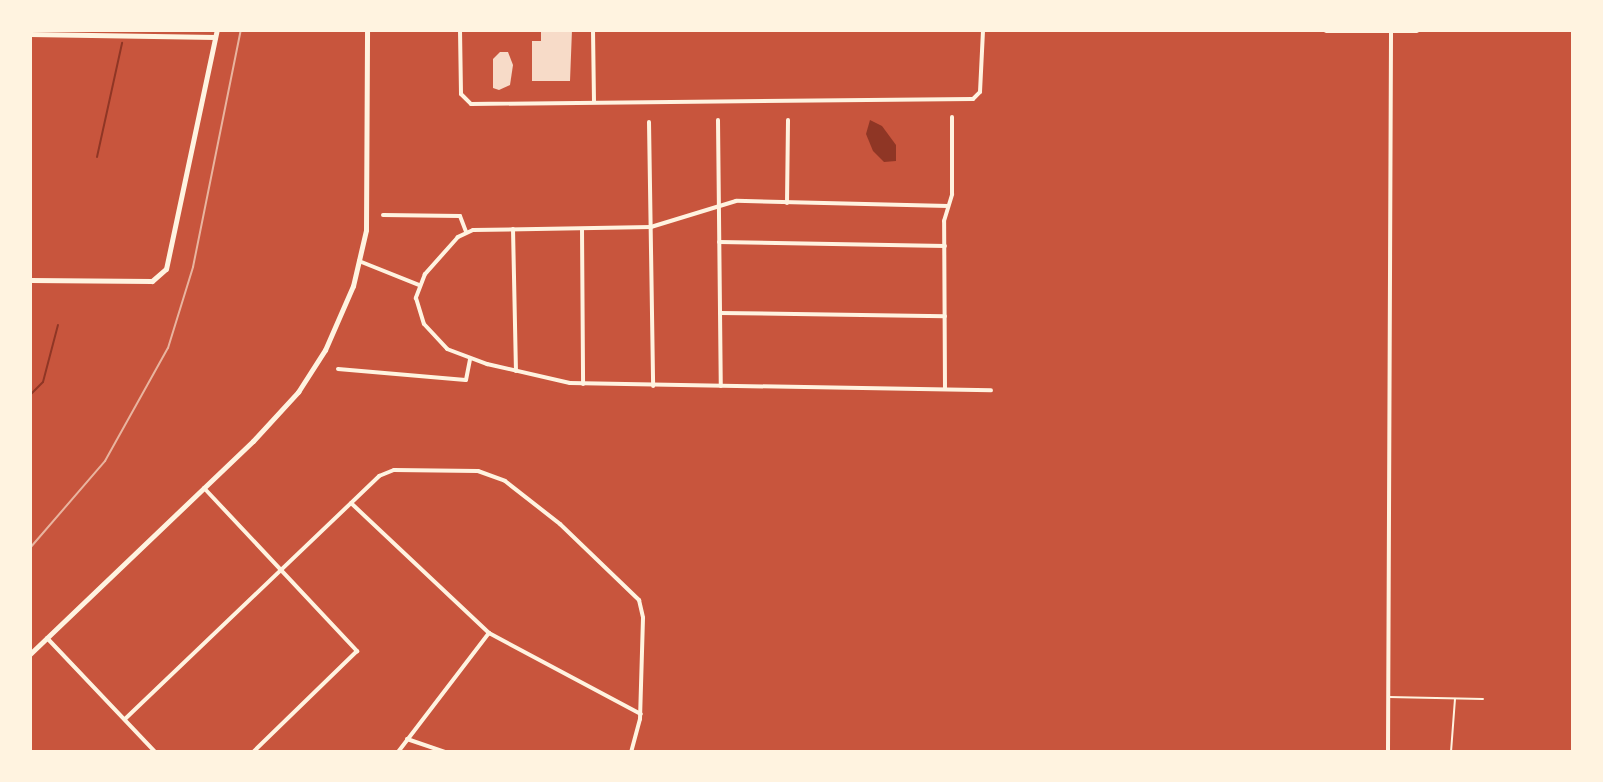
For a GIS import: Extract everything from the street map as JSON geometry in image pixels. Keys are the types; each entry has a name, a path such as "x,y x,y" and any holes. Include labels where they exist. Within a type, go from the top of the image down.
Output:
{"street":[{"path":"30,280 156,279 171,257 217,30"},
{"path":"30,654 281,412 312,371 348,302 359,261 368,203 367,30"},
{"path":"460,30 464,102 973,99 980,92 983,30"},
{"path":"593,30 594,102"},
{"path":"1326,30 1416,30"},
{"path":"1388,752 1391,32"},
{"path":"30,34 215,37"},
{"path":"945,389 945,246 952,117"},
{"path":"718,120 721,386"},
{"path":"787,203 788,120"},
{"path":"649,122 653,386"},
{"path":"948,206 719,203 651,227 466,232 419,285 416,298 430,332 447,349 470,359 516,371 583,384 991,390"},
{"path":"383,215 460,216 466,232"},
{"path":"513,229 516,371"},
{"path":"582,229 583,384"},
{"path":"719,242 945,246"},
{"path":"359,261 419,285"},
{"path":"719,313 945,316"},
{"path":"338,369 466,380 470,359"},
{"path":"125,719 379,476 394,470 478,471 505,481 634,591 643,618 641,714 631,752"},
{"path":"204,488 357,651 253,752"},
{"path":"351,503 489,633 641,714"},
{"path":"398,752 489,633"},
{"path":"47,638 155,752"},
{"path":"407,739 445,752"}],"lane":[{"path":"1389,697 1483,699"},
{"path":"1451,752 1455,699"}],"shaded area":[{"path":"870,120 882,126 896,145 896,161 884,162 873,151 866,134"}],"building":[{"path":"541,30 572,30 570,81 532,81 532,41 541,41"},
{"path":"500,52 508,52 513,65 510,85 499,90 493,88 493,59"}],"waterway":[{"path":"97,157 122,43"},
{"path":"30,395 43,382 58,325"}],"railway":[{"path":"30,548 105,461 168,348 193,267 241,30"}]}
